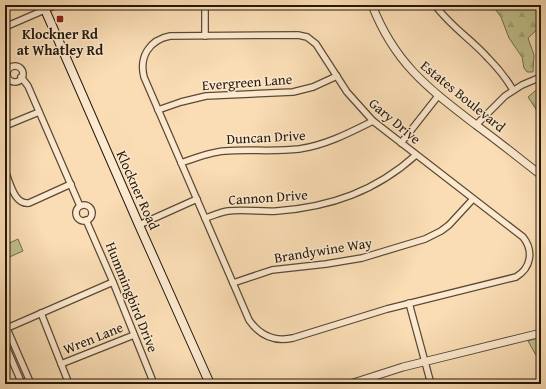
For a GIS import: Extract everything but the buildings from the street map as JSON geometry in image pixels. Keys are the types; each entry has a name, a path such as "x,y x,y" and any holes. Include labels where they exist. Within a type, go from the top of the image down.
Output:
{"main road":[{"name":"Klockner Road","path":"44,7 210,384"}],"street":[{"path":"5,28 44,7 56,5"},
{"path":"205,5 205,36"},
{"name":"Estates Boulevard","path":"372,5 382,28 396,52 416,76 438,96 541,175"},
{"path":"435,5 450,22 488,57 504,76 513,90"},
{"name":"Gary Drive","path":"298,35 307,37 316,44 337,76 354,101 373,121 526,241 529,246 530,256 527,266 520,274 516,276 409,303 294,338 280,340 262,334 253,325 233,283 158,110 144,77 142,65 145,52 153,43 164,37 298,35"},
{"name":"Evergreen Lane","path":"158,110 181,102 206,96 293,92 313,87 337,76"},
{"name":"Hummingbird Drive","path":"21,78 28,86 80,206"},
{"path":"476,125 496,103 513,90 541,78"},
{"path":"401,143 438,96"},
{"path":"5,126 39,112"},
{"name":"Duncan Drive","path":"181,163 206,154 225,151 286,150 311,147 335,139 373,121"},
{"name":"Cannon Drive","path":"205,218 228,211 276,211 326,204 371,187 384,180 416,155"},
{"path":"5,171 17,199 22,203 29,203 71,184"},
{"path":"139,225 197,199"},
{"name":"Brandywine Way","path":"233,283 272,270 362,258 425,239 449,225 474,199"},
{"name":"Hummingbird Drive","path":"80,206 76,215 81,220 86,220"},
{"name":"Hummingbird Drive","path":"80,206 88,206 91,210 91,215 86,220"},
{"name":"Hummingbird Drive","path":"86,220 154,384"},
{"path":"31,384 6,327 113,282"},
{"path":"409,303 431,384"},
{"path":"41,313 69,384"},
{"path":"350,384 425,361 541,333"},
{"name":"Wren Lane","path":"61,364 134,335"},
{"path":"5,344 22,384"}],"green space":[{"path":"492,5 541,5 541,26 528,38 534,55 533,72 527,72 524,68 522,57 509,38 501,17"},
{"path":"541,86 541,117 528,97"},
{"path":"18,239 23,251 5,259 5,245"},
{"path":"541,337 541,364 528,341"}],"place":[{"name":"Klockner Rd at Whatley Rd","path":"60,19"}]}
